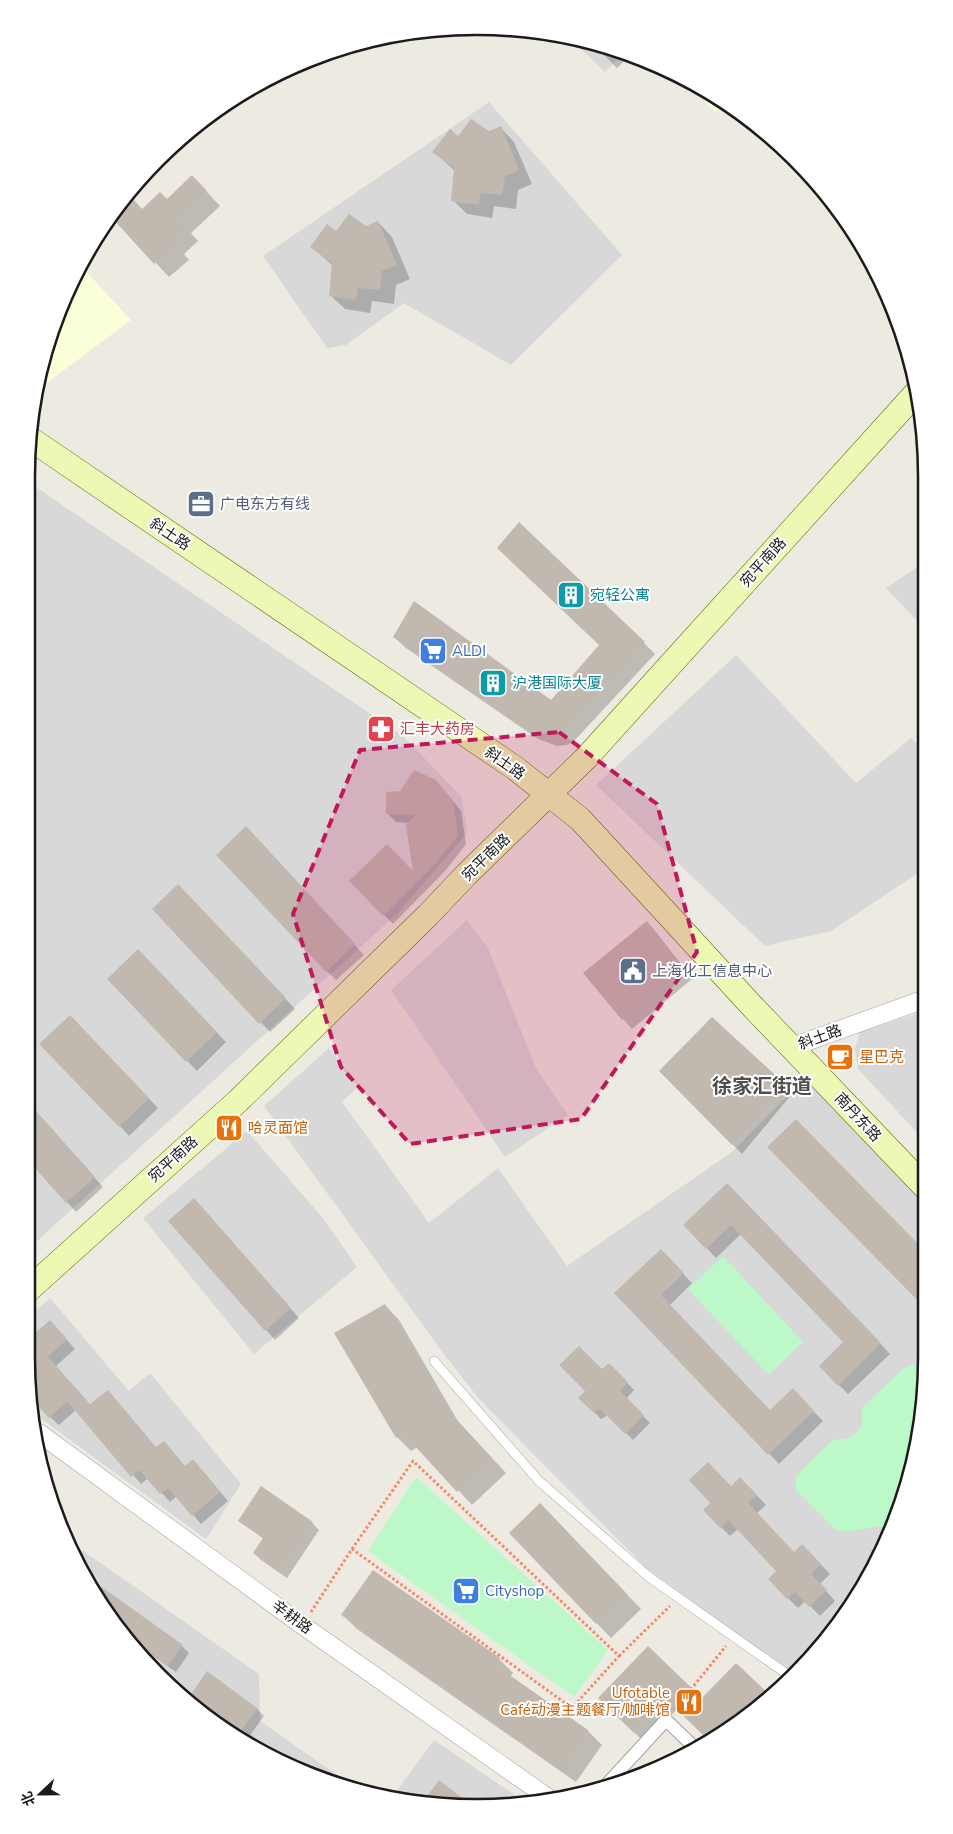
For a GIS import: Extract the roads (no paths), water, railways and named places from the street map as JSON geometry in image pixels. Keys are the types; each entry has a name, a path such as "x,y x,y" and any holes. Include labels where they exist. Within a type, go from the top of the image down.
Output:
{"main road":[{"name":"宛平南路","path":"35,1284 238,1101 586,757 911,398"},
{"name":"斜土路","path":"37,443 506,763 580,819 792,1047"},
{"name":"南丹东路","path":"792,1047 918,1181"}],"street":[{"name":"斜土路","path":"792,1047 918,1002"},
{"name":"辛耕路","path":"42,1435 302,1625 542,1794"},
{"path":"613,1777 666,1720 690,1743"}],"lane":[{"path":"434,1362 546,1487 649,1577 786,1673"}],"place":[{"name":"广电东方有线","path":"201,504"},
{"name":"宛轻公寓","path":"571,595"},
{"name":"ALDI","path":"433,651"},
{"name":"沪港国际大厦","path":"493,683"},
{"name":"汇丰大药房","path":"381,729"},
{"name":"上海化工信息中心","path":"633,971"},
{"name":"星巴克","path":"840,1057"},
{"name":"哈灵面馆","path":"229,1128"},
{"name":"Cityshop","path":"466,1591"},
{"name":"Ufotable Café动漫主题餐厅/咖啡馆","path":"689,1702"}],"district":[{"name":"徐家汇街道","path":"762,1086"}]}
